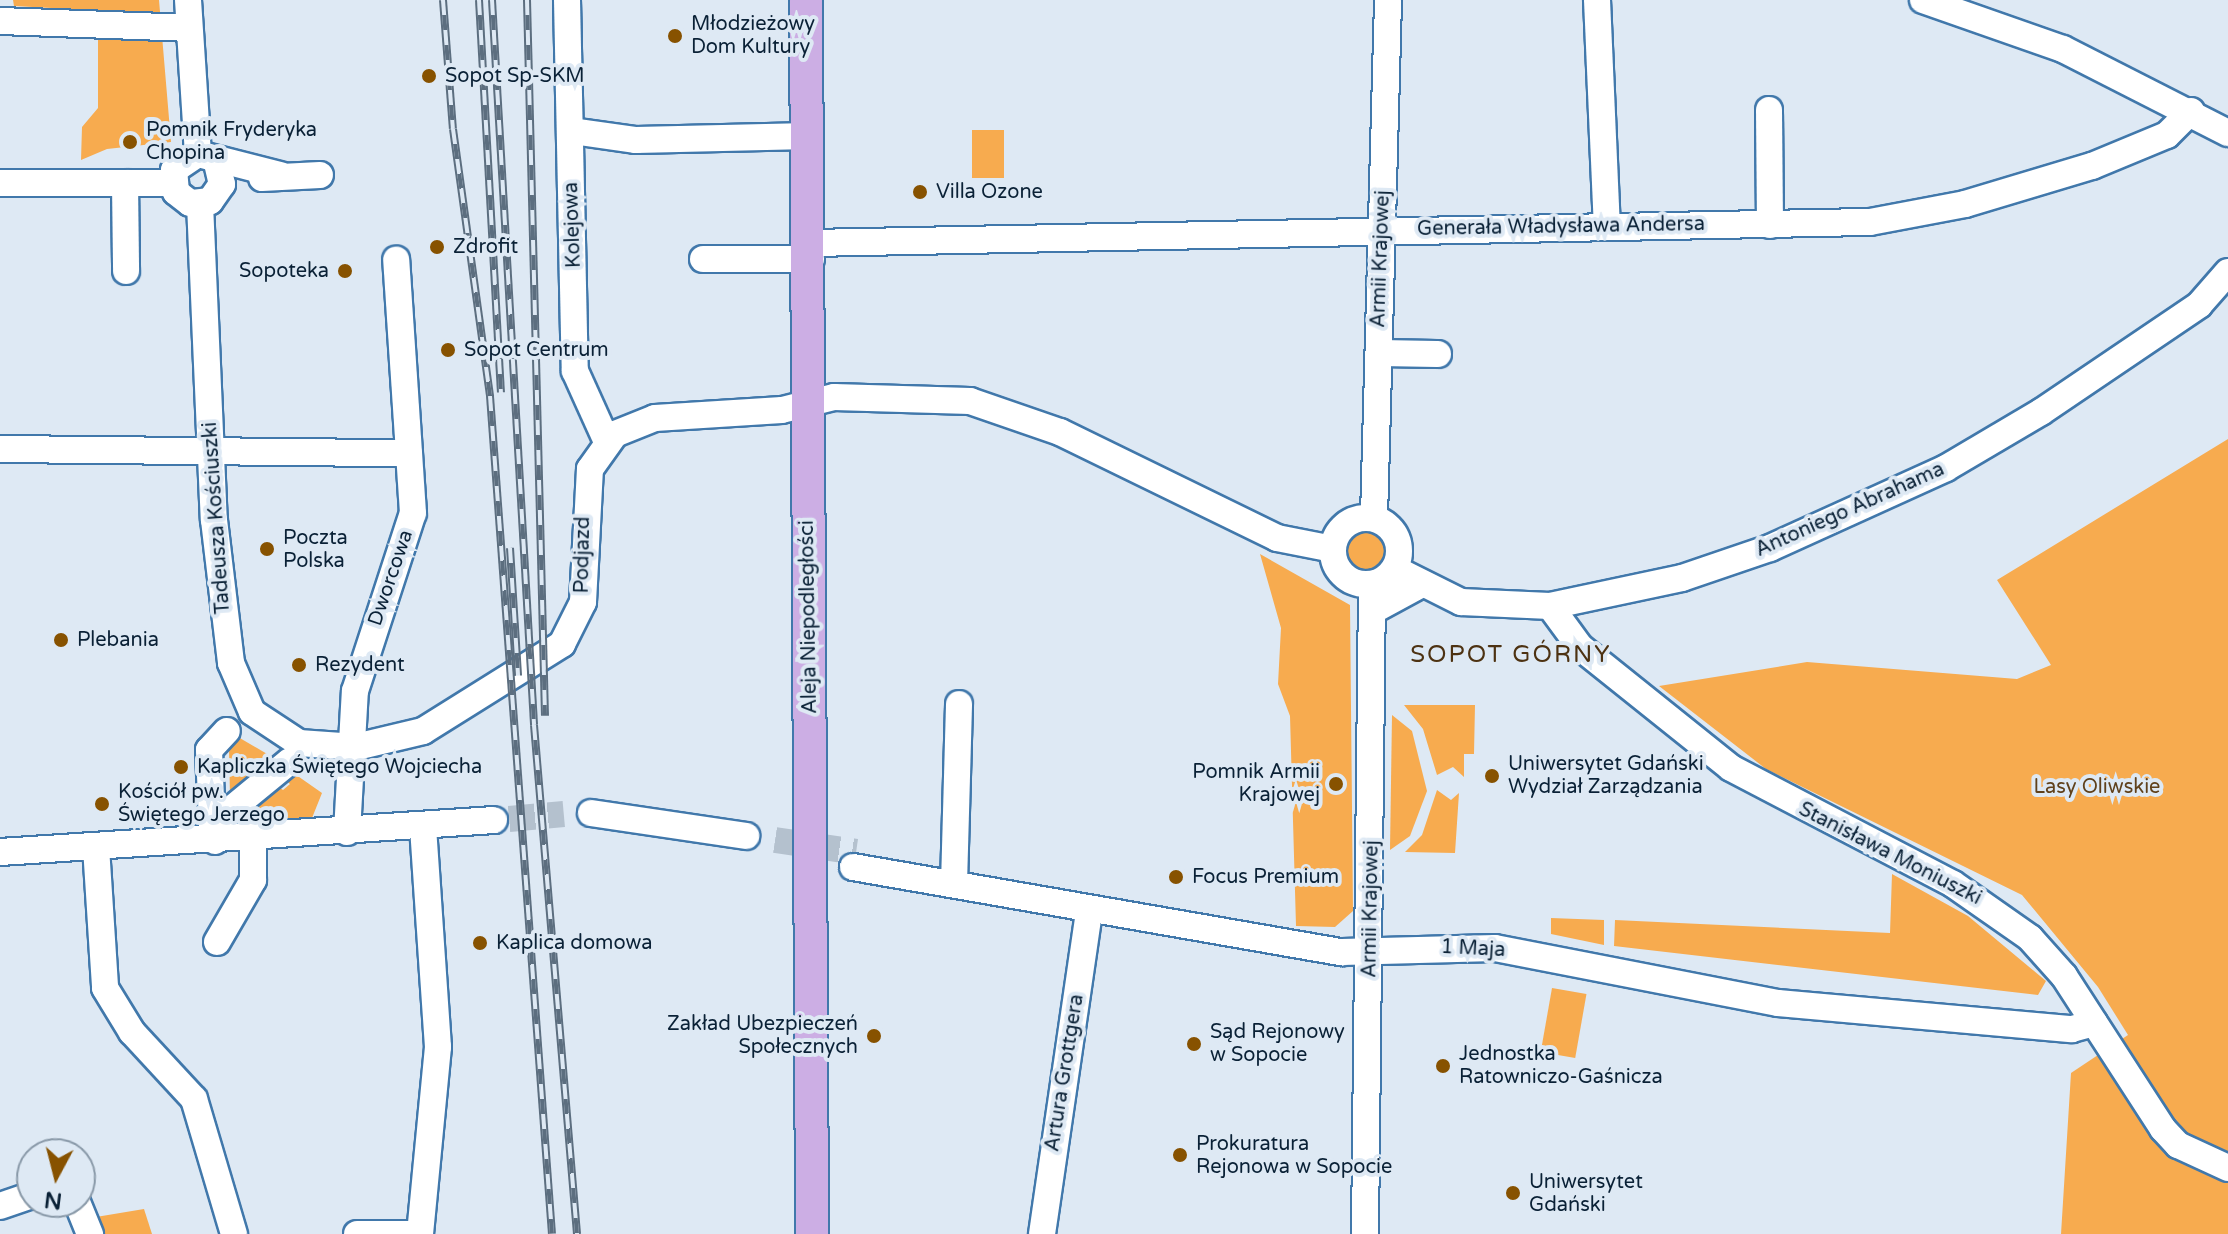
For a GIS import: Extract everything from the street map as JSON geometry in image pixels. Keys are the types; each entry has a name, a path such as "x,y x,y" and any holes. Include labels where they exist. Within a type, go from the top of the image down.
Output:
{"main road":[{"name":"Aleja Niepodległości","path":"806,0 811,251 812,1234"}],"street":[{"path":"188,0 188,28 212,167 200,204 182,199 173,183 177,164 212,167 280,175 320,175"},
{"name":"Kolejowa","path":"567,0 575,371 607,442"},
{"name":"Armii Krajowej","path":"1374,518 1388,0"},
{"path":"1597,0 1607,226"},
{"path":"1923,0 2063,49 2191,111 2228,133"},
{"path":"0,21 188,28"},
{"path":"1769,110 1770,225"},
{"name":"Generała Władysława Andersa","path":"703,259 811,251 1382,229 1870,222 1965,204 2139,147 2176,129 2191,111"},
{"path":"572,131 636,140 809,136"},
{"path":"0,183 173,183"},
{"path":"125,183 126,271"},
{"name":"Tadeusza Kościuszki","path":"200,204 221,592 241,694 266,726 289,739 356,747"},
{"name":"Dworcowa","path":"347,832 356,747 355,691 413,513 396,260"},
{"name":"Antoniego Abrahama","path":"1395,569 1420,585 1461,602 1550,606 1682,578 1844,516 2041,412 2199,305 2228,272"},
{"path":"2199,305 2228,296"},
{"path":"1379,353 1438,354"},
{"path":"607,442 655,418 809,403 916,396 996,407 1277,538 1333,549"},
{"name":"Podjazd","path":"356,747 438,723 562,644 580,613 584,495 607,442"},
{"path":"0,449 328,457 409,453"},
{"path":"1374,518 1400,544 1395,569 1372,584 1344,576 1333,549 1351,520 1374,518"},
{"name":"Armii Krajowej","path":"1365,1234 1372,584"},
{"path":"1372,611 1420,585"},
{"name":"Stanisława Moniuszki","path":"1550,606 1580,647 1731,768 1996,910 2045,953 2094,1023 2156,1135 2228,1168"},
{"path":"954,884 959,704"},
{"path":"214,833 209,750 227,731"},
{"path":"214,833 290,761"},
{"path":"591,813 746,836"},
{"path":"0,852 96,847 214,833 253,838 494,820"},
{"path":"357,1234 420,1234 438,1047 423,826"},
{"path":"217,942 253,880 253,838"},
{"path":"96,847 105,988 132,1032 194,1099 234,1234"},
{"name":"1 Maja","path":"853,867 954,884 1089,913 1342,952 1495,948 1778,1003 2072,1029 2094,1023"},
{"name":"Artura Grottgera","path":"1042,1234 1089,913"}],"green space":[{"path":"13,0 159,0 171,142 107,149 81,160 82,127 98,108 98,31 70,29 70,9 14,6"},
{"path":"972,130 1004,130 1004,178 972,178"},
{"name":"Lasy Oliwskie","path":"2228,439 2228,1234 2061,1234 2071,1073 2128,1035 2098,987 2022,895 1766,769 1659,686 1807,662 2017,679 2051,665 1997,580"},
{"path":"1366,532 1380,537 1385,551 1380,565 1366,570 1352,565 1347,551 1352,537"},
{"path":"1260,554 1350,605 1353,911 1335,927 1296,926 1290,716 1278,684 1281,628"},
{"path":"1404,705 1475,705 1474,754 1464,754 1464,777 1453,767 1437,775 1423,729"},
{"path":"1392,715 1412,731 1427,791 1410,836 1390,850"},
{"path":"238,737 274,758 230,796 229,749"},
{"path":"292,772 322,793 312,818 233,825 233,817 276,785 283,790 290,784 284,779"},
{"path":"1437,790 1451,800 1459,793 1455,853 1405,852 1422,835"},
{"path":"1892,874 1968,916 2046,981 2038,995 1614,946 1615,920 1890,933"},
{"path":"1551,918 1604,920 1604,945 1551,934"},
{"path":"1552,988 1586,994 1575,1058 1541,1052"},
{"path":"144,1209 152,1234 95,1234 90,1218"}],"tunnel":[{"path":"509,819 564,814"},
{"path":"775,840 856,852"}],"railway":[{"path":"443,0 453,129 490,396 552,1234"},
{"path":"479,0 501,392"},
{"path":"492,0 534,725 577,1234"},
{"path":"527,0 545,716"},
{"path":"510,548 518,676"}],"place":[{"name":"Młodzieżowy Dom Kultury","path":"675,36"},
{"name":"Sopot Sp-SKM","path":"429,76"},
{"name":"Pomnik Fryderyka Chopina","path":"130,142"},
{"name":"Villa Ozone","path":"920,192"},
{"name":"Zdrofit","path":"437,247"},
{"name":"Sopoteka","path":"345,271"},
{"name":"Sopot Centrum","path":"448,350"},
{"name":"Poczta Polska","path":"267,549"},
{"name":"Plebania","path":"61,640"},
{"name":"Rezydent","path":"299,665"},
{"name":"Kapliczka Świętego Wojciecha","path":"181,767"},
{"name":"Uniwersytet Gdański Wydział Zarządzania","path":"1492,776"},
{"name":"Pomnik Armii Krajowej","path":"1336,784"},
{"name":"Kościół pw. Świętego Jerzego","path":"102,804"},
{"name":"Focus Premium","path":"1176,877"},
{"name":"Kaplica domowa","path":"480,943"},
{"name":"Zakład Ubezpieczeń Społecznych","path":"874,1036"},
{"name":"Sąd Rejonowy w Sopocie","path":"1194,1044"},
{"name":"Jednostka Ratowniczo-Gaśnicza","path":"1443,1066"},
{"name":"Prokuratura Rejonowa w Sopocie","path":"1180,1155"},
{"name":"Uniwersytet Gdański","path":"1513,1193"}],"district":[{"name":"SOPOT GÓRNY","path":"1511,655"}]}
